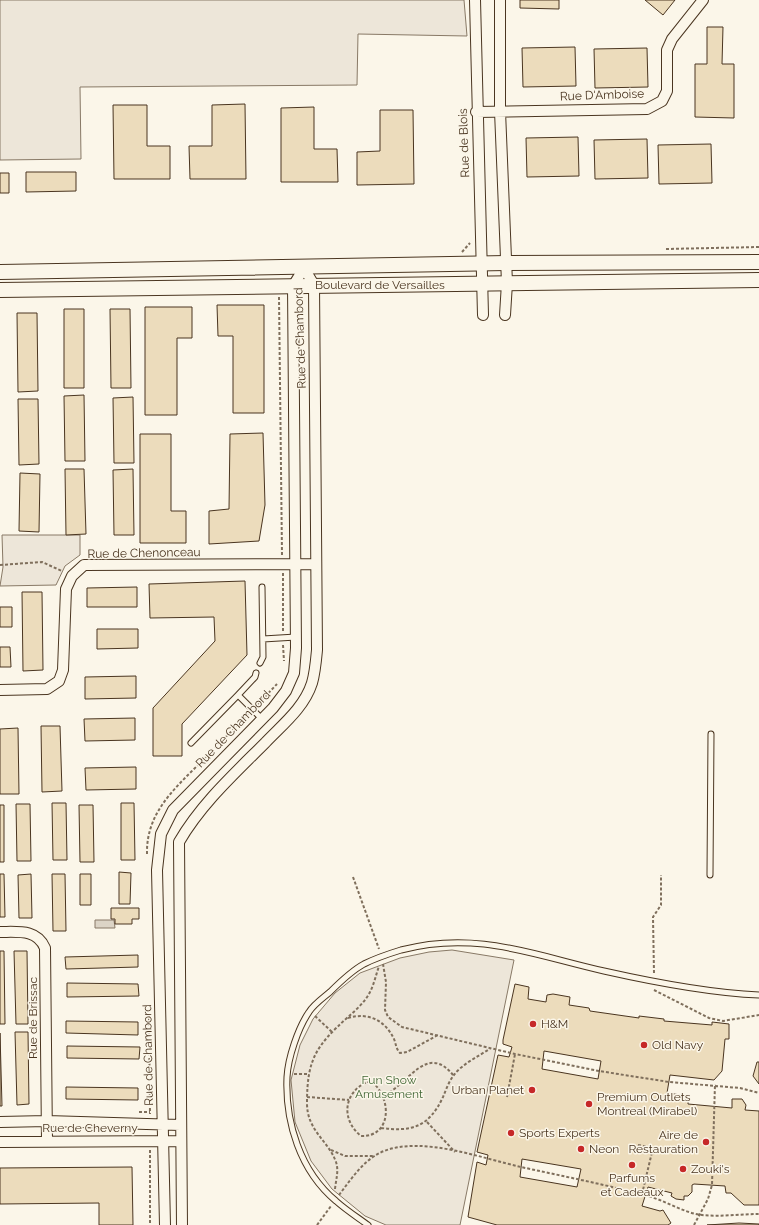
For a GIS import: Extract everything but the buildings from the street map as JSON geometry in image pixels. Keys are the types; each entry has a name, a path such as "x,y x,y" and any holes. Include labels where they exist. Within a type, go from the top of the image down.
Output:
{"street":[{"name":"Rue de Blois","path":"475,0 476,112 483,315"},
{"path":"500,0 500,111 507,283 506,315"},
{"name":"Rue D'Amboise","path":"476,112 647,109 662,101 667,91 667,50 703,0"},
{"name":"Boulevard de Versailles","path":"0,272 304,268 506,263 759,262"},
{"name":"Rue de Chambord","path":"165,1225 157,870 161,834 173,810 262,719 286,691 294,673 296,638 293,286 304,268 314,285 317,650 312,684 296,712 211,798 191,822 179,842 180,1125 182,1225"},
{"name":"Boulevard de Versailles","path":"0,290 314,285 482,285 507,283 759,280"},
{"name":"Rue de Chenonceau","path":"72,576 84,565 316,564"},
{"path":"0,690 47,689 59,681 62,670 66,589 72,576"},
{"name":"Rue de Brissac","path":"0,932 22,932 32,934 40,940 45,948 47,1140"},
{"name":"Rue de Cheverny","path":"0,1122 47,1121 180,1125"},
{"name":"Rue de Cheverny","path":"0,1142 47,1140 181,1141"}],"lane":[{"path":"260,663 263,657 262,587"},
{"path":"263,638 296,638"},
{"path":"191,743 255,678 256,673"},
{"path":"238,695 262,719"},
{"path":"710,875 711,734"},
{"path":"368,1225 335,1200 313,1176 302,1157 287,1113 287,1073 294,1045 309,1011 362,965 382,956 423,944 439,942 483,943 654,981 738,994 759,995"}],"path":[{"name":"Rue de Chambord","path":"279,298 282,555"},
{"path":"0,565 42,562 72,576"},
{"path":"661,875 661,904 653,917 654,991 710,1018 723,1021 759,1015"},
{"path":"352,877 382,956 386,982 386,1010 388,1017 402,1027 515,1054 669,1082 715,1084 759,1093"},
{"path":"376,1156 357,1158 345,1156 330,1149 321,1140 310,1121 306,1105 308,1074 316,1050 332,1032 363,1003 370,992 382,956"},
{"path":"309,1011 332,1032"},
{"path":"347,1018 364,1015 381,1022 390,1030 397,1050 400,1053 407,1052 438,1035"},
{"path":"381,1128 403,1130 419,1126 427,1122 436,1112 453,1076 491,1048"},
{"path":"507,1097 515,1054"},
{"path":"384,1096 421,1066 430,1062 440,1064 448,1068 453,1076"},
{"path":"287,1073 308,1074"},
{"path":"367,1082 372,1082 378,1087 384,1096 385,1116 381,1128 375,1134 361,1136 353,1130 348,1121 349,1100 358,1088 367,1082"},
{"path":"694,1225 701,1215 712,1185 715,1084"},
{"path":"307,1097 349,1100"},
{"path":"427,1122 455,1152"},
{"path":"638,1145 653,1148 642,1194"},
{"path":"317,1225 357,1171 384,1151 407,1146 430,1147 455,1152 642,1194 701,1215 759,1214"},
{"path":"330,1149 338,1170 335,1200"},
{"path":"150,1152 150,1225"}],"green space":[{"path":"0,0 464,0 467,36 358,34 357,85 80,87 81,159 0,160"},
{"path":"2,535 80,535 80,555 65,566 56,585 0,586 3,567"},
{"name":"Fun Show Amusement","path":"452,950 514,960 460,1225 386,1225 365,1216 332,1189 311,1161 295,1122 291,1080 300,1045 313,1019 335,993 360,973 400,958 429,952"}],"shaded area":[{"path":"95,920 114,920 115,928 95,928"}],"place":[{"name":"H&M","path":"533,1024"},
{"name":"Old Navy","path":"644,1045"},
{"name":"Urban Planet","path":"532,1090"},
{"name":"Premium Outlets Montreal (Mirabel)","path":"589,1104"},
{"name":"Sports Experts","path":"511,1133"},
{"name":"Aire de Restauration","path":"706,1142"},
{"name":"Neon","path":"581,1149"},
{"name":"Parfums et Cadeaux","path":"632,1165"},
{"name":"Zouki's","path":"683,1169"}]}
